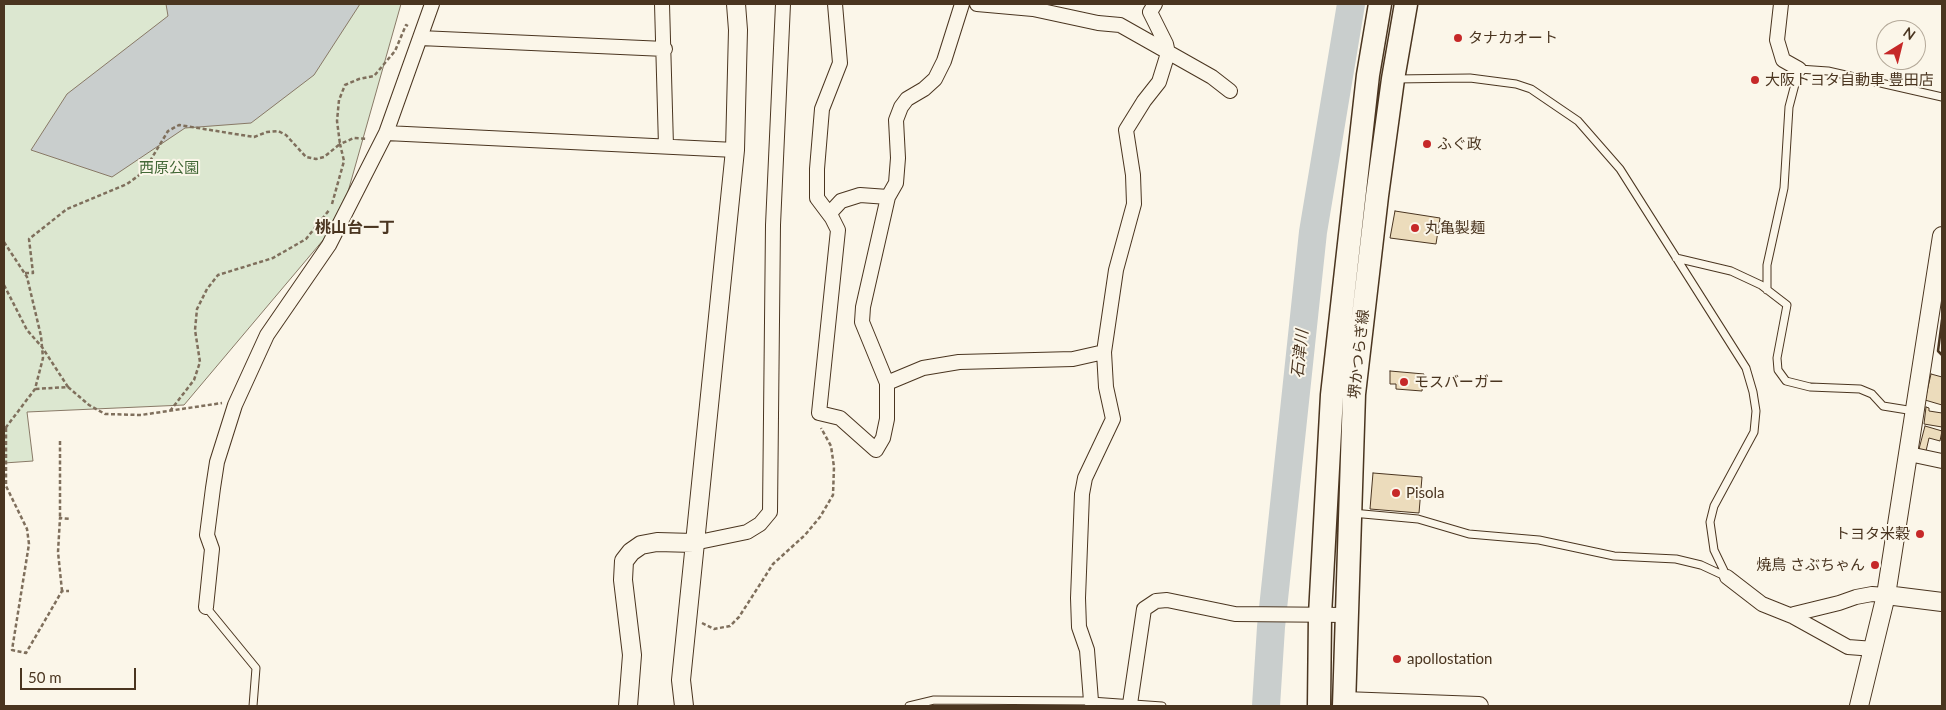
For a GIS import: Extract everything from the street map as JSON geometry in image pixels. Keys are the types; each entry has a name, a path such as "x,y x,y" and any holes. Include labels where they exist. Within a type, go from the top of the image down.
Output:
{"main road":[{"name":"堺かつらぎ線","path":"1319,706 1311,615 1332,395 1368,75 1380,4"},
{"name":"堺かつらぎ線","path":"1344,704 1354,394 1393,79 1406,4"}],"street":[{"path":"206,607 212,549 207,535 213,488 217,462 234,405 267,334 329,245 386,133 416,33 432,4"},
{"path":"662,4 665,49 666,146"},
{"path":"684,706 681,680 734,150 738,30 736,4"},
{"path":"628,706 632,656 622,580 624,561 631,552 641,545 657,542 694,542 747,532 760,524 770,512 773,225 783,4"},
{"path":"835,4 840,62 822,109 817,169 817,198 838,230 819,413 840,418 876,450 883,438 887,419 887,383 862,322 888,197 896,182 898,158 896,120 900,107 935,79 944,60 962,4"},
{"path":"977,4 1033,6 1098,23 1120,26 1230,91"},
{"path":"1091,701 1087,650 1079,627 1078,598 1082,494 1085,478 1113,419 1106,386 1104,352 1116,270 1134,204 1134,175 1126,130 1144,101 1159,82 1168,53 1166,44 1150,12 1154,4"},
{"path":"1781,4 1777,40 1783,60 1798,69"},
{"path":"416,33 665,49"},
{"path":"386,133 734,150"},
{"path":"829,214 841,201 860,195 888,197"},
{"path":"1859,706 1886,595 1942,236"},
{"path":"887,383 924,368 959,362 1073,359 1104,352"},
{"path":"1909,454 1942,461"},
{"path":"1727,577 1762,604 1792,616 1848,647 1874,649"},
{"path":"1792,616 1872,594 1942,602"},
{"path":"1130,704 1144,609 1156,601 1167,600 1235,614 1347,615"},
{"path":"1344,704 1479,706"}],"lane":[{"path":"1767,290 1767,265 1784,188 1789,107 1798,69 1828,71 1942,97"},
{"path":"1393,79 1470,78 1516,84 1531,89 1578,122 1597,140 1620,169 1746,368 1753,392 1756,411 1754,432 1714,506 1710,522 1714,550 1727,577"},
{"path":"1676,258 1731,271 1767,290 1787,305 1777,358 1778,370 1786,381 1810,387 1860,389 1872,394 1883,406 1916,411"},
{"path":"1351,512 1418,519 1469,534 1539,540 1614,556 1676,559 1701,565 1727,577"},
{"path":"206,607 256,668 253,706"},
{"path":"909,706 934,700 1091,701 1162,706"}],"path":[{"path":"170,411 194,380 200,362 195,330 197,309 207,290 218,275 273,258 306,239 321,222 332,205 344,161 337,121 338,107 345,85 358,79 374,76 395,51 406,25 416,33"},
{"path":"25,273 33,273 29,239 67,209 127,184 138,176 147,166 168,131 179,125 254,137 267,132 278,131 286,135 301,153 316,159 324,157 340,144 354,138 367,139 370,130"},
{"path":"4,242 25,273 43,358 35,389 5,429 5,485 26,530 29,544 12,650 26,653 62,591 58,552 60,441"},
{"path":"4,285 27,330 42,347 68,387 105,414 122,416 225,403 234,405"},
{"path":"35,389 68,387"},
{"path":"687,616 714,629 730,626 739,617 773,564 820,517 833,494 834,467 831,446 819,424 819,413"},
{"path":"60,518 72,520"},
{"path":"62,591 69,592"}],"green space":[{"name":"西原公園","path":"4,4 401,4 340,220 184,405 27,412 33,461 4,463"}],"shaded area":[{"path":"166,4 360,4 314,75 251,123 185,128 112,177 31,150 67,94 168,16"}],"building":[{"name":"丸亀製麺","path":"1395,211 1440,218 1436,244 1390,238"},
{"path":"1390,371 1424,374 1422,391 1396,389 1396,384 1390,384"},
{"path":"1931,374 1942,377 1942,405 1925,400"},
{"path":"1926,407 1929,408 1929,411 1942,413 1942,427 1924,424"},
{"path":"1925,426 1942,431 1940,441 1929,438 1926,451 1919,449"},
{"path":"1373,473 1422,477 1419,513 1370,509"}],"waterway":[{"name":"石津川","path":"1266,706 1271,627 1313,232 1351,4"}],"wall":[{"path":"1942,320 1938,351 1942,355"}],"place":[{"name":"タナカオート","path":"1458,38"},
{"name":"大阪トヨタ自動車 豊田店","path":"1755,80"},
{"name":"ふぐ政","path":"1427,144"},
{"name":"丸亀製麺","path":"1415,228"},
{"name":"モスバーガー","path":"1404,382"},
{"name":"Pisola","path":"1396,493"},
{"name":"トヨタ米穀","path":"1920,534"},
{"name":"焼鳥 さぶちゃん","path":"1875,565"},
{"name":"apollostation","path":"1397,659"}],"district":[{"name":"桃山台一丁","path":"355,228"}]}
